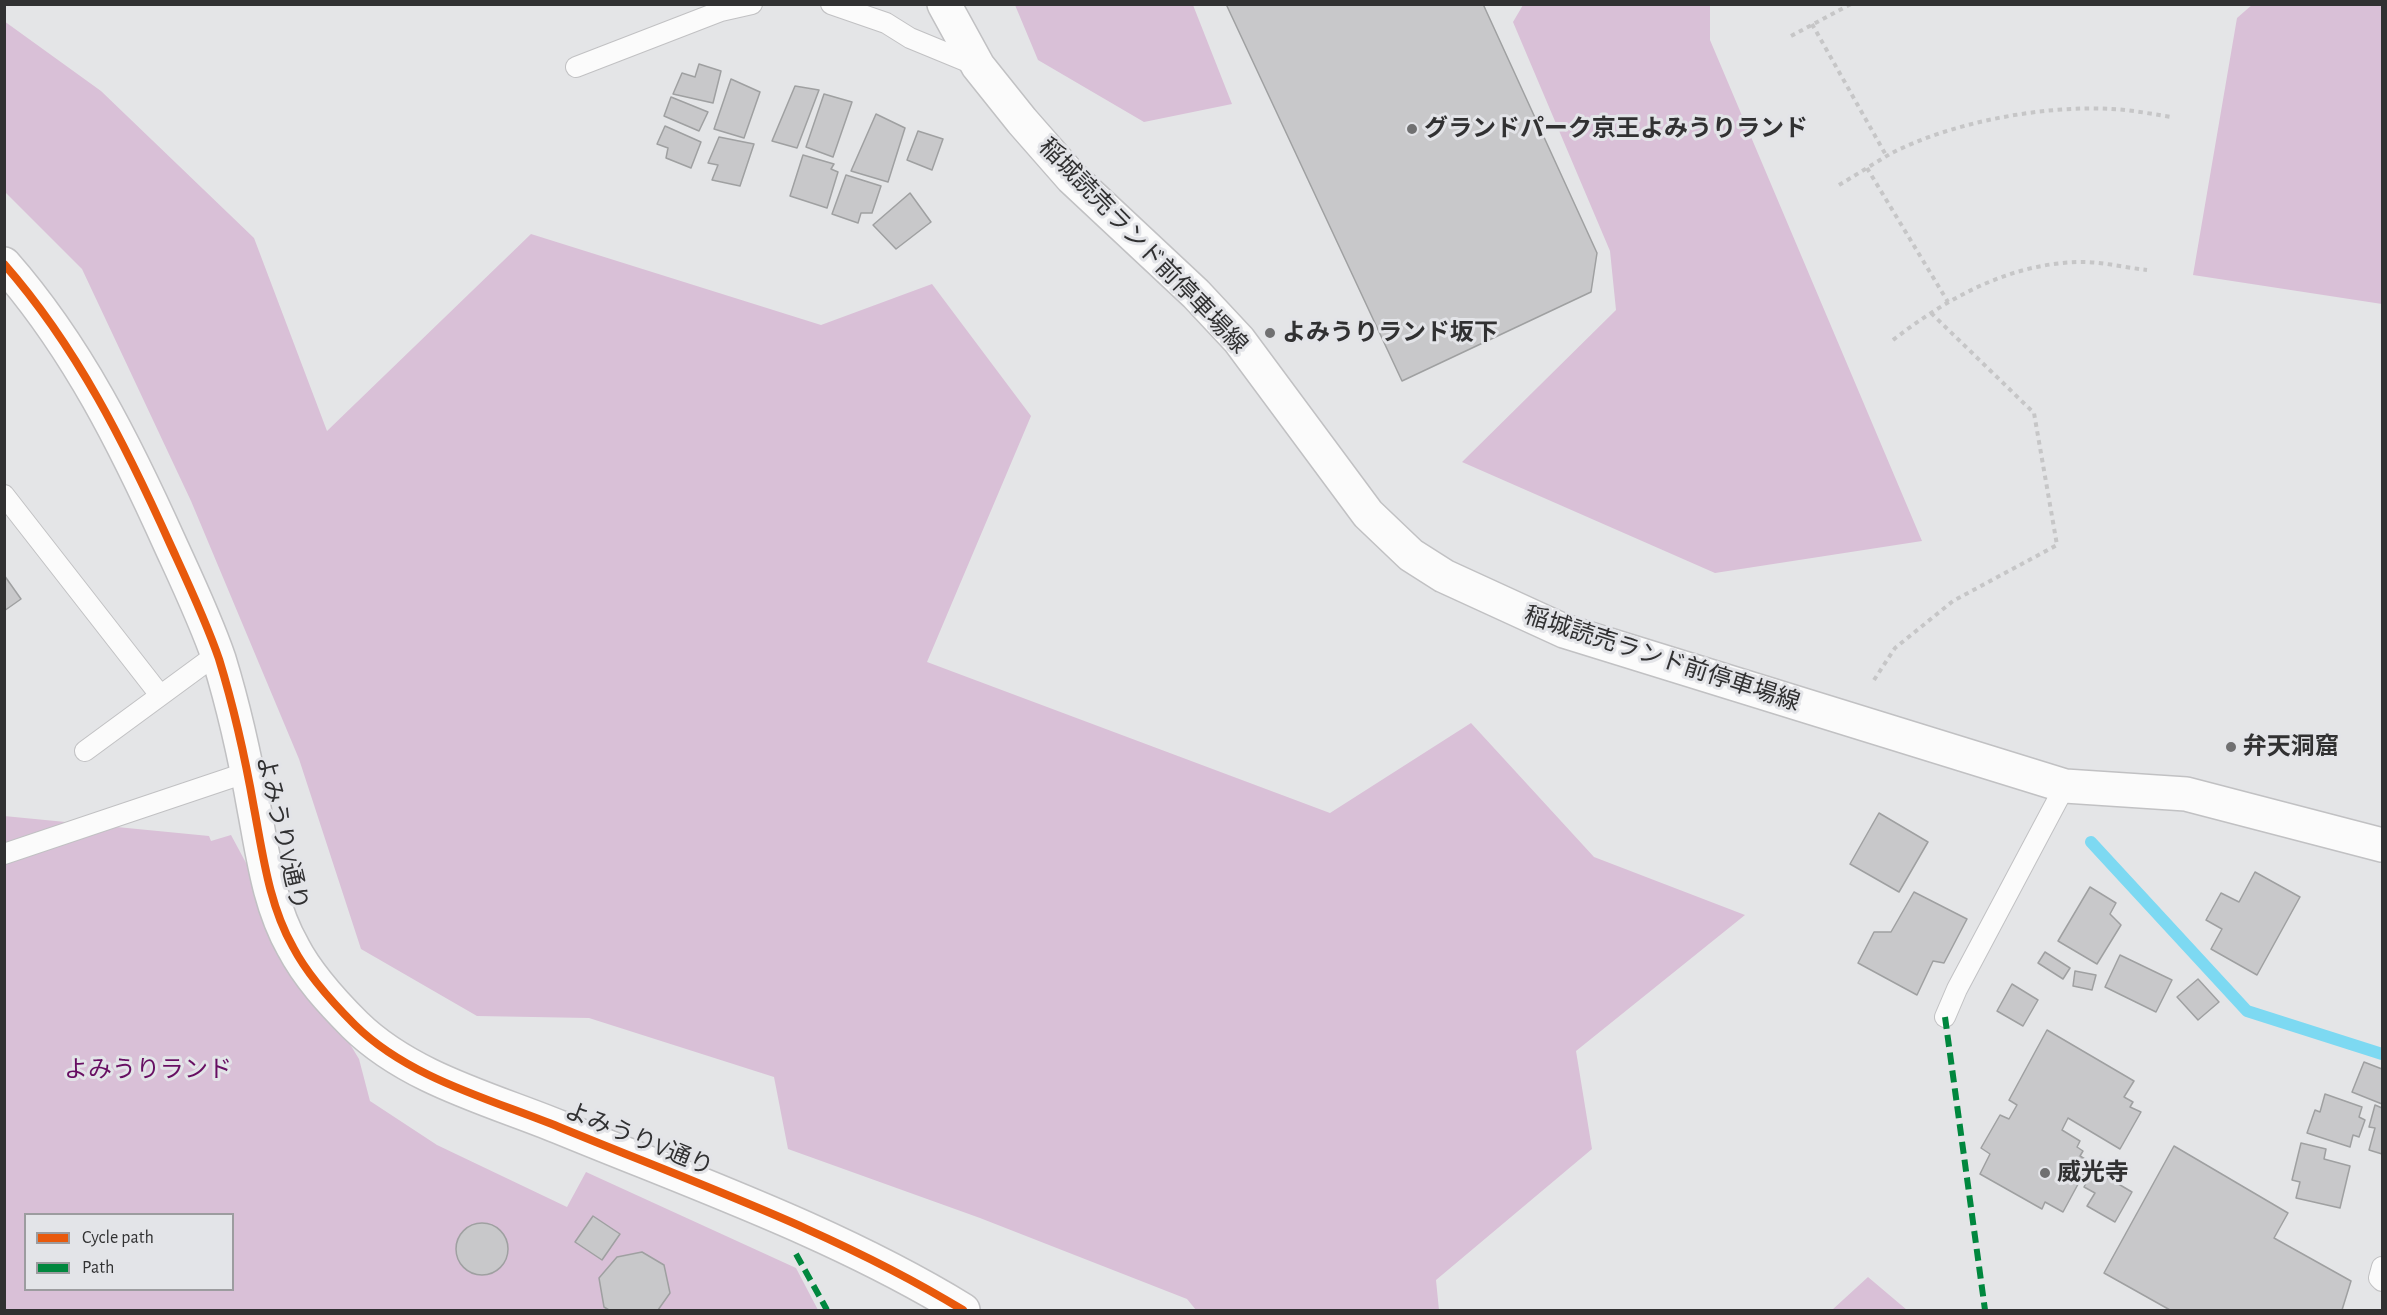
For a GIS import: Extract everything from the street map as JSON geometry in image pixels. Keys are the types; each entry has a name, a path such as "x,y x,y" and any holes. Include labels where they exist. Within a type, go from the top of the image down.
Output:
{"main road":[{"name":"稲城読売ランド前停車場線","path":"944,4 978,66 1072,178 1197,294 1239,340 1368,514 1411,555 1444,576 1564,631 2065,786 2186,794 2382,845"},
{"name":"よみうりV通り","path":"4,264 39,303 79,363 148,495 217,654 235,712 267,872 282,926 315,981 366,1034 415,1067 444,1082 770,1214 912,1279 963,1311"}],"lane":[{"path":"576,67 721,11 752,4"},
{"path":"831,4 886,23 910,39 978,66"},
{"path":"4,495 160,696"},
{"path":"85,751 217,654"},
{"path":"4,854 248,772"},
{"path":"1945,1017 1957,988 2065,786"},
{"path":"2382,1267 2379,1278 2382,1281"}],"path":[{"path":"1837,4 1840,10"},
{"path":"1791,36 1851,4"},
{"path":"1812,24 1887,157"},
{"path":"1839,185 1887,157 1941,134 1991,121 2044,111 2112,109 2171,117"},
{"path":"1867,168 1948,302"},
{"path":"1893,340 1930,312 1982,284 2037,266 2088,262 2147,270"},
{"path":"1874,680 1895,648 1953,601 2057,545 2034,413 1930,312"}],"green space":[{"path":"2253,4 2382,5 2382,304 2193,275 2237,18"},
{"path":"1015,5 1193,5 1232,104 1144,122 1038,60"},
{"path":"1523,5 1710,5 1710,40 1922,541 1715,573 1462,462 1616,310 1610,251 1513,22"},
{"path":"4,21 101,91 254,238 327,431 531,234 821,325 932,284 1031,416 927,662 1330,813 1471,723 1594,857 1745,915 1576,1051 1592,1149 1436,1280 1439,1310 1196,1310 1187,1299 980,1218 788,1149 774,1077 589,1018 477,1016 361,949 299,759 191,501 82,269 5,192"},
{"name":"よみうりランド","path":"4,816 209,836 211,841 231,835 294,952 359,1059 370,1101 437,1145 567,1207 586,1172 796,1268 818,1310 5,1310"},
{"path":"1868,1277 1907,1310 1832,1310"}],"building":[{"name":"グランドパーク京王よみうりランド","path":"1226,4 1483,4 1597,253 1591,292 1402,381"},
{"path":"699,64 721,71 713,103 673,94 682,73 695,77"},
{"path":"731,79 760,92 744,138 714,129"},
{"path":"795,86 819,90 797,148 772,141"},
{"path":"824,94 852,102 833,157 806,147"},
{"path":"671,97 708,112 699,131 664,116"},
{"path":"876,114 905,128 888,182 851,171"},
{"path":"665,126 701,142 691,168 666,158 668,148 657,144"},
{"path":"918,131 943,139 932,170 907,160"},
{"path":"719,137 754,144 740,186 712,180 718,165 708,163"},
{"path":"803,155 834,164 831,169 838,172 827,208 790,196"},
{"path":"846,175 881,186 872,213 861,213 858,223 832,214"},
{"path":"910,193 931,222 896,249 873,225"},
{"path":"4,575 21,599 4,611"},
{"path":"1879,813 1928,842 1899,892 1850,864"},
{"path":"2255,872 2300,897 2257,975 2211,949 2222,929 2206,920 2221,893 2239,902"},
{"path":"2090,887 2116,903 2110,914 2121,925 2097,964 2058,941"},
{"path":"1914,892 1967,919 1944,963 1933,961 1917,995 1858,963 1874,932 1891,932"},
{"path":"2045,952 2070,968 2063,979 2038,963"},
{"path":"2120,955 2172,980 2156,1012 2105,987"},
{"path":"2075,971 2096,975 2092,990 2073,986"},
{"path":"2198,979 2219,1002 2198,1020 2177,997"},
{"path":"2012,984 2038,1000 2023,1026 1997,1011"},
{"path":"2047,1030 2134,1081 2124,1097 2133,1102 2130,1107 2141,1112 2120,1149 2068,1118 2062,1130 2080,1141 2077,1147 2083,1151 2080,1156 2090,1162 2063,1212 2045,1202 2042,1209 1980,1174 1990,1154 1981,1148 2000,1115 2009,1119 2017,1105 2009,1100"},
{"path":"2364,1062 2382,1069 2382,1104 2352,1092"},
{"path":"2325,1094 2362,1107 2359,1117 2365,1120 2359,1137 2353,1135 2350,1147 2307,1133 2315,1110 2320,1112"},
{"path":"2375,1105 2382,1108 2382,1154 2369,1150 2375,1128 2369,1127"},
{"path":"2301,1143 2326,1149 2324,1159 2350,1166 2340,1208 2296,1198 2300,1182 2292,1180"},
{"path":"2174,1146 2288,1213 2274,1238 2351,1281 2342,1310 2170,1310 2104,1273"},
{"path":"2093,1169 2132,1192 2115,1222 2087,1206 2095,1193 2084,1187"},
{"path":"593,1216 620,1234 602,1260 575,1242"},
{"path":"477,1223 487,1223 497,1227 504,1234 508,1249 504,1264 497,1271 487,1275 477,1275 467,1271 460,1264 456,1254 456,1244 460,1234 467,1227"},
{"path":"642,1252 664,1265 670,1293 658,1310 609,1310 604,1307 599,1278 617,1257"}],"waterway":[{"path":"2091,842 2247,1011 2382,1054"}],"marked path":[{"path":"1945,1017 1985,1310"},
{"path":"796,1254 827,1310"}],"cycle path":[{"path":"4,264 55,329 98,399 136,471 203,616 230,696 272,897 285,931 299,958 338,1007 376,1043 425,1073 816,1233 915,1282 963,1310"}],"place":[{"name":"グランドパーク京王よみうりランド","path":"1412,129"},
{"name":"よみうりランド坂下","path":"1270,333"},
{"name":"弁天洞窟","path":"2231,747"},
{"name":"威光寺","path":"2045,1173"}]}
